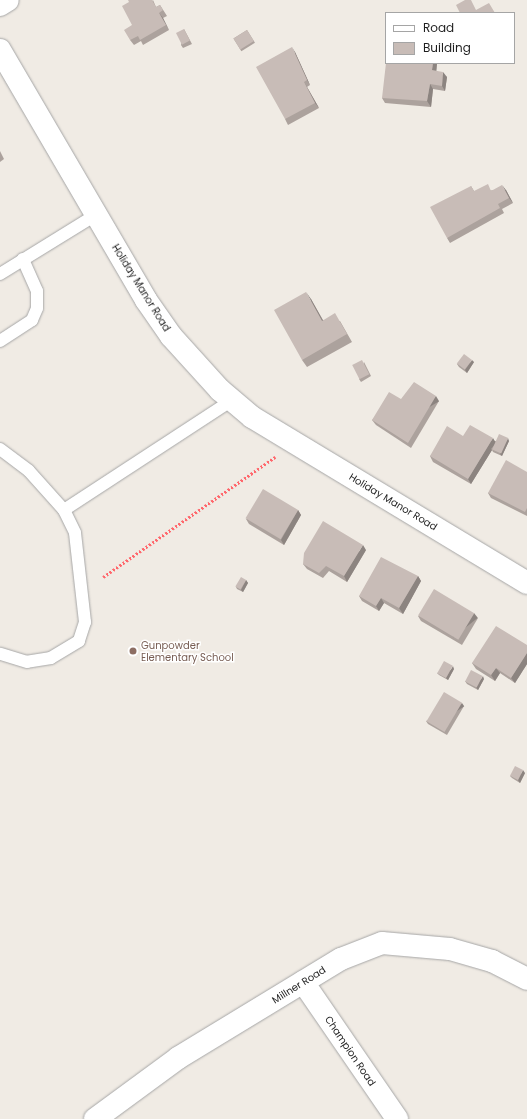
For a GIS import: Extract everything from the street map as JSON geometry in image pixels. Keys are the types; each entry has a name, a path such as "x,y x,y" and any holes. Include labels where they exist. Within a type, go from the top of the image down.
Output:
{"street":[{"path":"0,6 8,0"},
{"name":"Holiday Manor Road","path":"0,50 171,336 232,400 291,441 527,583"},
{"name":"Millner Road","path":"95,1119 178,1058 341,959 382,943 450,949 492,961 527,979"},
{"name":"Champion Road","path":"304,982 397,1119"}],"lane":[{"path":"0,274 97,214"},
{"path":"0,341 32,320 37,308 37,291 23,260"},
{"path":"64,510 232,400"},
{"path":"0,449 29,471 64,510 75,533 82,565 85,622 79,641 51,658 35,661 0,654"}],"path":[{"path":"103,577 275,456"}],"building":[{"path":"128,0 152,0 156,7 160,5 163,10 159,13 166,25 140,40 138,36 130,40 124,30 132,25 122,6 129,2"},
{"path":"465,0 471,0 476,10 489,3 494,12 460,12 456,5"},
{"path":"184,29 190,41 182,45 176,33"},
{"path":"247,30 254,41 240,50 233,38"},
{"path":"292,47 307,80 304,82 315,103 285,119 256,67"},
{"path":"386,64 433,64 432,70 443,72 442,86 430,84 427,101 382,98"},
{"path":"488,184 491,191 502,185 509,198 498,204 500,208 447,238 430,207 471,186 474,191"},
{"path":"306,292 322,321 335,313 347,334 302,360 274,310"},
{"path":"464,354 472,360 465,370 457,364"},
{"path":"362,360 369,374 359,379 352,365"},
{"path":"414,382 436,396 408,443 372,420 389,392 401,399"},
{"path":"470,425 493,438 468,479 430,456 447,426 463,436"},
{"path":"499,434 508,438 501,454 492,450"},
{"path":"506,460 527,472 527,508 525,512 488,493"},
{"path":"263,489 298,510 281,539 245,518"},
{"path":"323,521 363,545 344,576 326,566 319,573 303,564 304,553"},
{"path":"381,557 418,576 399,608 381,598 376,606 359,596"},
{"path":"241,577 246,580 240,590 235,586"},
{"path":"434,589 474,613 458,640 418,616"},
{"path":"496,626 527,645 527,653 511,678 496,668 491,675 472,663"},
{"path":"444,661 453,666 446,678 437,673"},
{"path":"471,670 483,676 477,687 465,682"},
{"path":"444,692 462,703 444,732 426,721"},
{"path":"515,766 523,770 518,780 510,776"}],"place":[{"name":"Gunpowder Elementary School","path":"133,651"}]}
